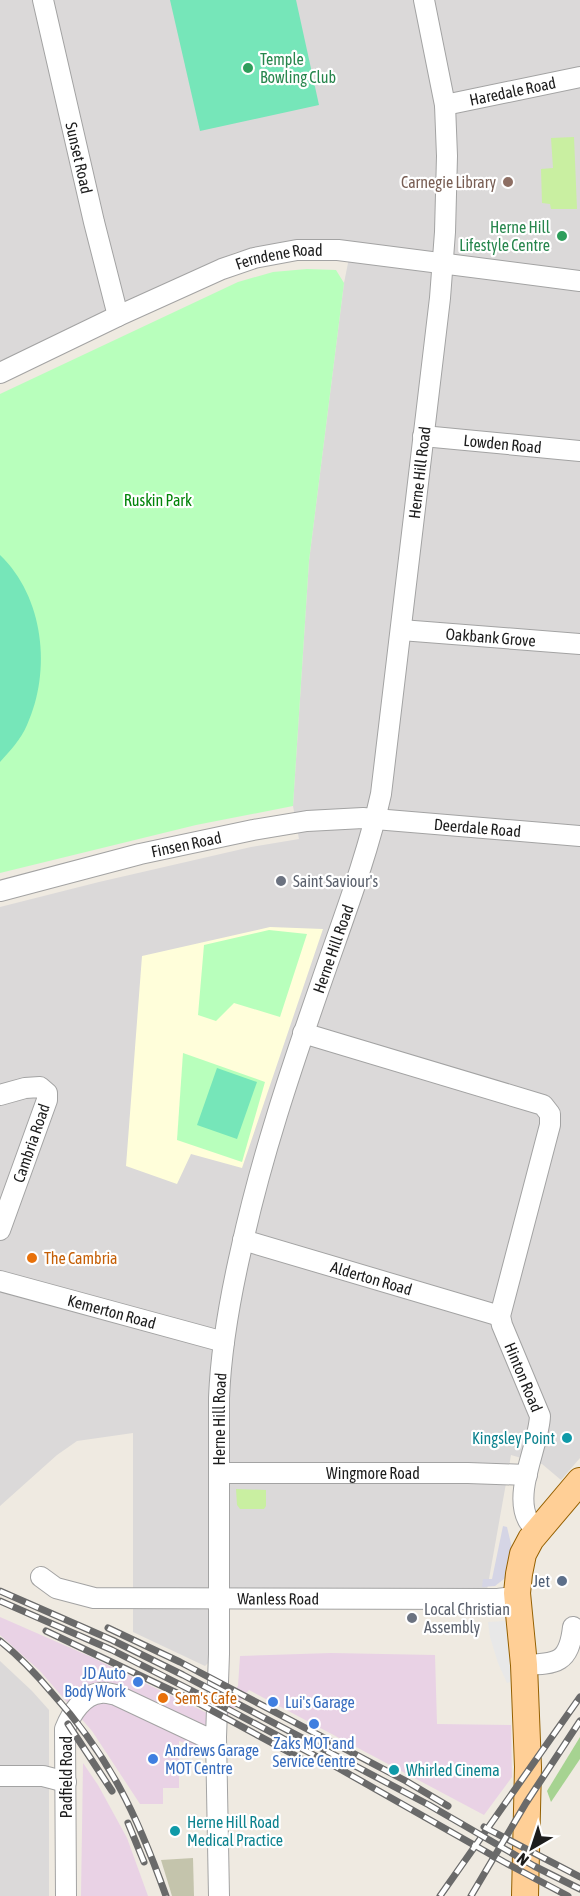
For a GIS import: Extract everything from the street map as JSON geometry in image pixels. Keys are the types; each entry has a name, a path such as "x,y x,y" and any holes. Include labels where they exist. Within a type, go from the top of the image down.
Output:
{"main road":[{"path":"525,1896 528,1767 524,1665 517,1593 524,1554 538,1530 580,1481"}],"street":[{"name":"Sunset Road","path":"43,0 118,316"},
{"name":"Herne Hill Road","path":"219,1896 216,1737 219,1398 224,1342 255,1185 303,1033 375,820 381,794 443,263 447,167 445,105 424,0"},
{"name":"Haredale Road","path":"445,105 580,77"},
{"name":"Ferndene Road","path":"0,373 222,269 254,258 297,250 338,250 580,281"},
{"name":"Lowden Road","path":"423,436 580,451"},
{"name":"Oakbank Grove","path":"401,630 580,644"},
{"name":"Finsen Road","path":"0,891 140,855 253,830 350,817 375,820"},
{"name":"Deerdale Road","path":"375,820 580,836"},
{"path":"303,1033 547,1108 550,1114 550,1125 500,1316"},
{"name":"Cambria Road","path":"0,1095 33,1086 40,1086 47,1093 47,1100 0,1230"},
{"name":"Alderton Road","path":"243,1240 500,1316"},
{"name":"Kemerton Road","path":"0,1281 224,1342"},
{"name":"Hinton Road","path":"500,1316 540,1416 538,1433 526,1475 525,1509 528,1521 538,1530"},
{"name":"Wingmore Road","path":"220,1473 526,1475"},
{"name":"Wanless Road","path":"41,1577 56,1588 94,1599 498,1599 512,1597 517,1593"},
{"path":"524,1665 554,1663 563,1658 571,1645 573,1628"},
{"name":"Padfield Road","path":"66,1896 65,1729 70,1716 87,1698 100,1692 116,1695 202,1736 216,1737"},
{"path":"0,1776 43,1776 66,1782"}],"shaded area":[{"path":"0,0 580,0 580,1458 561,1480 542,1464 511,1455 487,1590 211,1589 211,1660 205,1666 133,1632 133,1433 77,1441 57,1455 0,1506 0,907 251,847 299,839 293,806 309,561 344,283 352,243 325,239 236,252 0,361"},
{"path":"270,927 323,929 242,1168 191,1154 177,1184 126,1166 142,956"},
{"path":"503,1526 507,1527 513,1552 509,1575 495,1586 482,1587 483,1579 492,1579"},
{"path":"0,1617 89,1656 211,1715 238,1686 240,1656 331,1653 435,1655 437,1724 511,1725 512,1777 484,1815 249,1690 199,1749 179,1741 179,1788 163,1788 163,1804 140,1804 92,1731 40,1671 0,1635"},
{"path":"505,1621 515,1680 507,1683 498,1663 488,1622"},
{"path":"0,1661 49,1710 49,1896 0,1896"},
{"path":"83,1763 98,1785 127,1838 148,1896 81,1896"},
{"path":"193,1858 194,1896 172,1896 161,1860"}],"green space":[{"name":"Temple Bowling Club","path":"170,0 296,0 319,105 200,131"},
{"path":"574,137 577,209 551,209 550,204 542,203 541,169 553,168 551,138"},
{"name":"Ruskin Park","path":"307,269 336,270 344,283 309,561 293,806 196,825 0,873 0,394 238,282 273,272"},
{"path":"0,555 15,572 26,592 34,613 41,659 40,682 27,725 0,762"},
{"path":"269,930 307,934 280,1017 234,1003 216,1021 198,1015 204,945"},
{"path":"183,1053 265,1082 242,1162 177,1140"},
{"path":"217,1068 257,1082 237,1139 197,1125"},
{"path":"236,1489 266,1490 266,1506 264,1509 240,1509 237,1505"},
{"path":"580,1737 580,1759 551,1802 547,1791"}],"railway":[{"path":"0,1591 112,1640 183,1675 429,1805 534,1866 580,1889"},
{"path":"0,1601 112,1650 222,1706 568,1896"},
{"path":"108,1628 180,1662 406,1781 448,1806"},
{"path":"46,1631 198,1703 311,1764"},
{"path":"0,1641 21,1659 46,1686 90,1740 106,1764 144,1839 166,1896"},
{"path":"440,1896 580,1697"},
{"path":"471,1896 526,1803 580,1721"},
{"path":"68,1724 112,1791"},
{"path":"128,1823 144,1862"},
{"path":"484,1827 580,1877"}],"place":[{"name":"Temple Bowling Club","path":"248,68"},
{"name":"Carnegie Library","path":"508,182"},
{"name":"Herne Hill Lifestyle Centre","path":"562,236"},
{"name":"Saint Saviour's","path":"281,881"},
{"name":"The Cambria","path":"32,1258"},
{"name":"Kingsley Point","path":"567,1438"},
{"name":"Jet","path":"562,1581"},
{"name":"Local Christian Assembly","path":"412,1618"},
{"name":"JD Auto Body Work","path":"138,1682"},
{"name":"Sem's Cafe","path":"163,1698"},
{"name":"Lui's Garage","path":"273,1702"},
{"name":"Zaks MOT and Service Centre","path":"314,1724"},
{"name":"Andrews Garage MOT Centre","path":"153,1759"},
{"name":"Whirled Cinema","path":"394,1770"},
{"name":"Herne Hill Road Medical Practice","path":"175,1831"}]}
